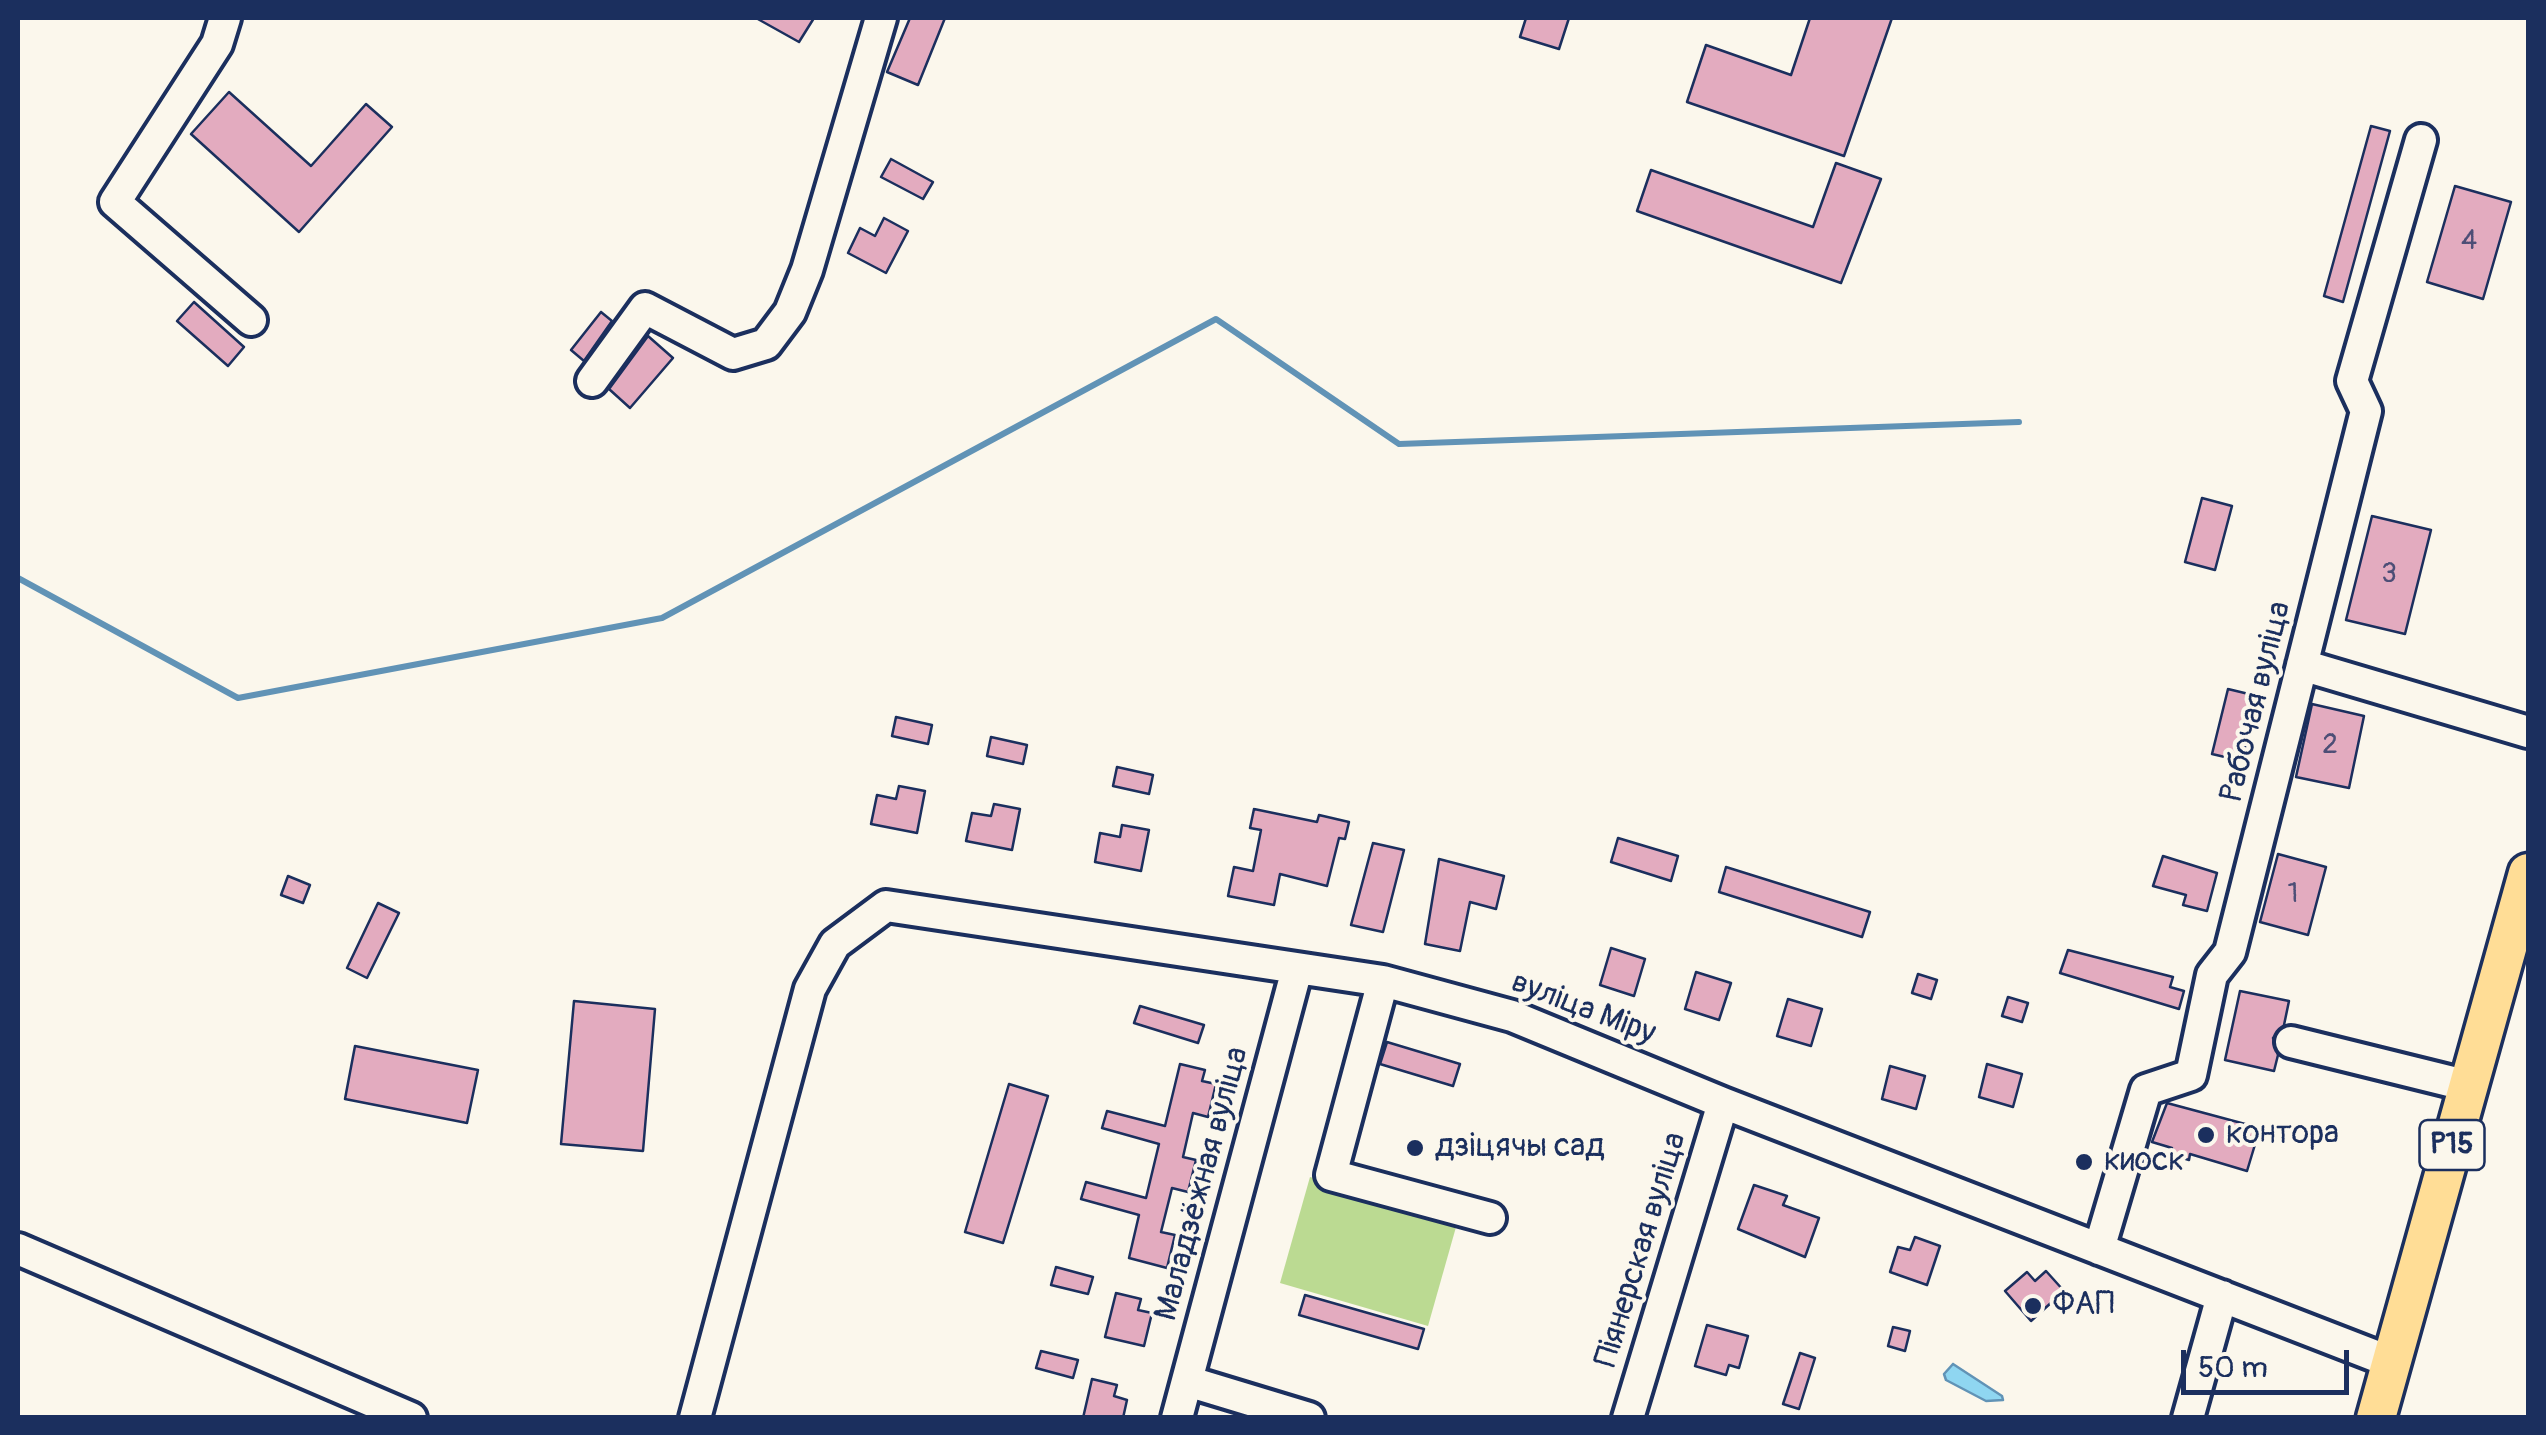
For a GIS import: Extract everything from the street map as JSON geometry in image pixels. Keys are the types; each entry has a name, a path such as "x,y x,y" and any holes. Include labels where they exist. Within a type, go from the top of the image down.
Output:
{"main road":[{"name":"Р15","path":"2376,1418 2528,873"}],"street":[{"path":"224,18 217,44 116,202 251,320"},
{"path":"592,381 644,308 734,354 766,344 790,312 807,270 881,18"},
{"name":"Рабочая вуліца","path":"2099,1248 2146,1090 2190,1074 2212,975 2230,952 2366,412 2352,380 2421,140"},
{"path":"2302,665 2528,732"},
{"name":"вуліца Міру","path":"694,1418 810,988 835,944 886,906 1383,981 1512,1016 2391,1362"},
{"name":"Маладзёжная вуліца","path":"1177,1418 1297,969"},
{"path":"1383,981 1331,1175 1490,1218"},
{"path":"2291,1042 2469,1086"},
{"name":"Піянерская вуліца","path":"1628,1418 1723,1102"},
{"path":"18,1250 411,1418"},
{"path":"2188,1418 2222,1296"},
{"path":"1186,1381 1308,1418"}],"green space":[{"path":"1310,1177 1458,1220 1428,1326 1280,1283"}],"water":[{"path":"1953,1364 2003,1400 1986,1401 1946,1380 1944,1374"}],"building":[{"path":"756,18 814,18 799,42"},
{"path":"910,18 945,18 918,85 887,72"},
{"path":"1526,18 1569,18 1559,49 1520,37"},
{"path":"1810,18 1892,18 1844,156 1687,102 1706,45 1791,75"},
{"path":"229,92 311,166 366,104 392,127 299,232 191,134"},
{"path":"2371,126 2390,131 2343,302 2324,296"},
{"path":"891,159 933,182 923,199 881,177"},
{"path":"1836,163 1881,179 1841,283 1637,211 1651,170 1813,227"},
{"path":"2455,186 2511,202 2483,299 2427,282"},
{"path":"884,218 908,231 886,273 848,253 860,228 875,236"},
{"path":"194,302 244,347 228,366 177,321"},
{"path":"601,312 612,321 584,361 571,350"},
{"path":"648,336 673,358 630,408 609,389"},
{"path":"2202,498 2232,506 2215,570 2185,562"},
{"path":"2372,516 2431,530 2405,634 2346,620"},
{"path":"2228,689 2257,696 2242,761 2212,754"},
{"path":"2312,704 2364,716 2349,788 2296,777"},
{"path":"896,717 932,725 928,744 892,736"},
{"path":"991,737 1027,745 1023,764 987,756"},
{"path":"1117,767 1153,775 1149,794 1113,786"},
{"path":"899,786 925,791 917,833 871,824 877,795 896,799"},
{"path":"994,804 1020,809 1012,850 966,841 972,813 991,816"},
{"path":"1254,809 1317,822 1319,815 1349,822 1345,839 1339,838 1327,886 1280,874 1274,905 1228,896 1234,867 1253,871 1261,830 1250,828"},
{"path":"1122,825 1149,830 1141,871 1095,862 1100,833 1120,837"},
{"path":"1618,838 1678,856 1671,881 1611,862"},
{"path":"1373,843 1404,850 1383,932 1351,925"},
{"path":"2278,854 2326,867 2308,935 2260,922"},
{"path":"2163,856 2217,873 2207,911 2183,905 2186,895 2153,886"},
{"path":"1439,859 1504,876 1496,909 1470,902 1460,951 1425,944"},
{"path":"1726,867 1870,912 1862,937 1719,892"},
{"path":"288,876 310,885 303,903 281,895"},
{"path":"378,903 399,913 367,978 347,968"},
{"path":"1611,948 1645,959 1634,996 1600,985"},
{"path":"2068,950 2173,977 2170,987 2184,991 2179,1009 2060,973"},
{"path":"1696,972 1731,983 1719,1020 1685,1009"},
{"path":"1918,974 1937,980 1931,999 1912,993"},
{"path":"2240,991 2289,1001 2284,1025 2273,1038 2278,1055 2274,1071 2225,1060"},
{"path":"2008,997 2028,1003 2022,1022 2002,1016"},
{"path":"1788,999 1822,1009 1811,1046 1777,1036"},
{"path":"574,1001 655,1009 643,1151 561,1144"},
{"path":"1140,1006 1204,1025 1198,1043 1134,1023"},
{"path":"1387,1042 1460,1064 1453,1086 1380,1064"},
{"path":"355,1046 478,1070 467,1123 345,1099"},
{"path":"1180,1064 1205,1070 1202,1081 1216,1084 1208,1117 1193,1113 1183,1157 1196,1160 1188,1192 1172,1188 1161,1232 1175,1235 1167,1268 1129,1258 1139,1215 1081,1199 1086,1182 1146,1198 1159,1144 1102,1128 1107,1111 1165,1126"},
{"path":"1987,1064 2022,1074 2013,1107 1979,1097"},
{"path":"1890,1066 1925,1076 1916,1109 1882,1099"},
{"path":"1009,1084 1048,1096 1003,1243 965,1232"},
{"name":"контора","path":"2167,1103 2260,1128 2247,1171 2190,1154 2189,1160 2170,1154 2172,1148 2152,1142"},
{"path":"1754,1185 1787,1196 1783,1205 1819,1218 1805,1257 1738,1229"},
{"path":"1915,1237 1940,1246 1927,1285 1890,1272 1898,1247 1910,1250"},
{"path":"1056,1267 1093,1277 1088,1294 1051,1285"},
{"name":"ФАП","path":"2046,1271 2064,1291 2031,1321 2005,1291 2027,1272 2035,1281"},
{"path":"1116,1293 1141,1299 1138,1310 1152,1313 1144,1346 1105,1337"},
{"path":"1305,1295 1424,1329 1418,1349 1299,1315"},
{"path":"1707,1325 1748,1336 1739,1368 1729,1365 1726,1375 1695,1366"},
{"path":"1893,1327 1910,1331 1905,1351 1888,1346"},
{"path":"1041,1351 1078,1360 1073,1378 1036,1368"},
{"path":"1800,1353 1815,1358 1799,1409 1783,1404"},
{"path":"1092,1379 1117,1385 1114,1396 1127,1400 1123,1418 1083,1418"}],"waterway":[{"path":"18,578 238,698 662,618 1216,319 1399,444 2019,422"}],"place":[{"name":"контора","path":"2206,1135"},
{"name":"дзіцячы сад","path":"1415,1148"},
{"name":"киоск","path":"2084,1162"},
{"name":"ФАП","path":"2033,1306"}]}
